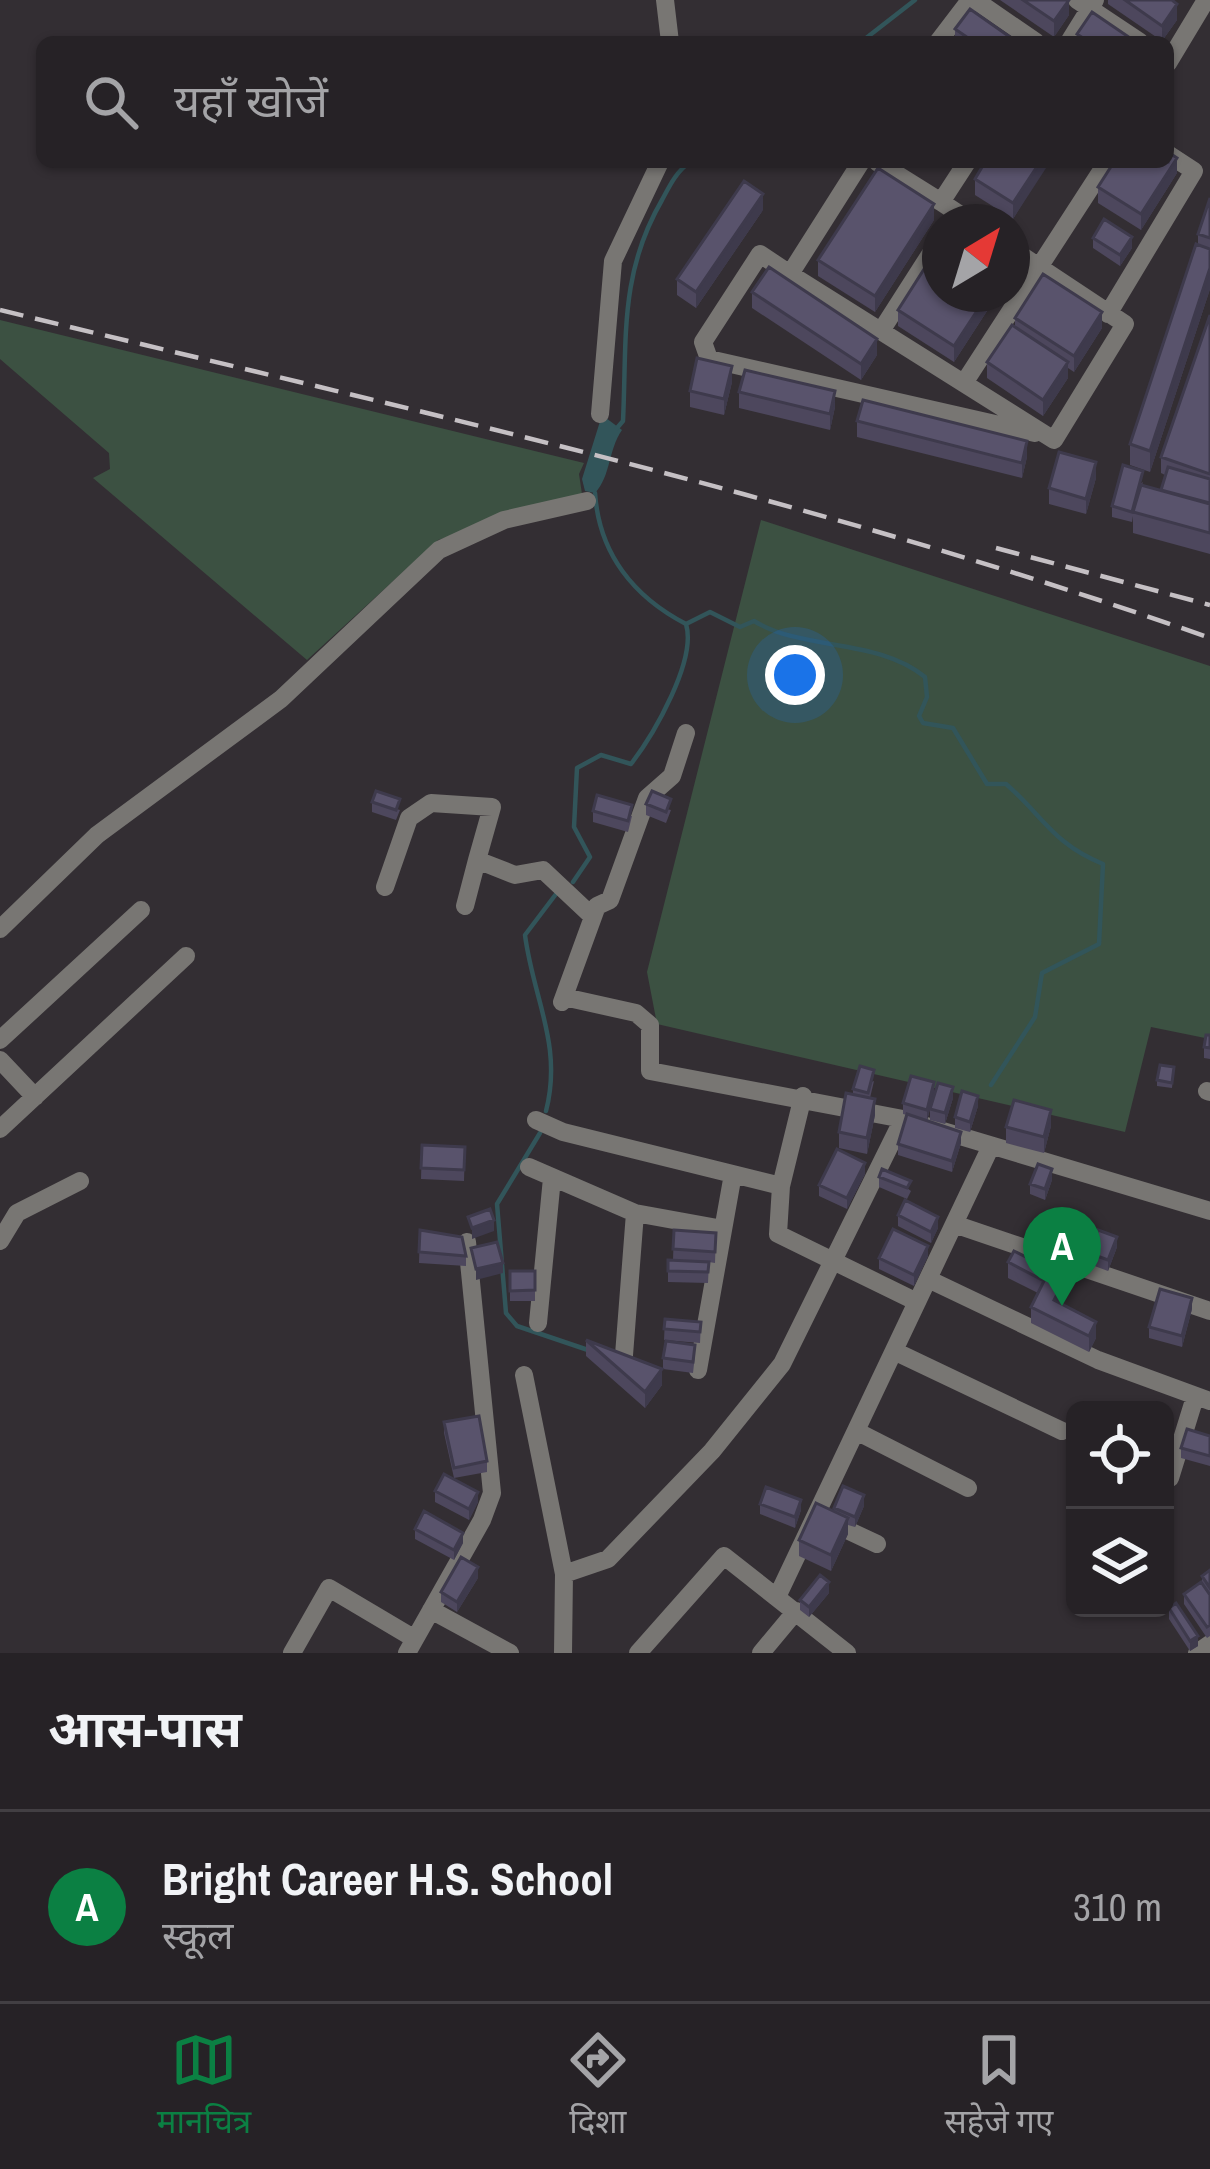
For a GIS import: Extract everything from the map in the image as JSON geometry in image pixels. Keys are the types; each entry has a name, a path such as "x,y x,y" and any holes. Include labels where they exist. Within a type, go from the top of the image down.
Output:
{"street":[{"path":"665,0 669,36"},
{"path":"943,36 972,0 1027,36"},
{"path":"1174,52 1202,7 1178,0"},
{"path":"1072,36 1087,3 1132,36"},
{"path":"1108,314 1194,171 1174,158"},
{"path":"600,414 614,261 657,168"},
{"path":"790,274 857,168"},
{"path":"886,168 939,204"},
{"path":"957,204 966,168"},
{"path":"964,383 1098,168"},
{"path":"1030,261 1125,324 1054,440 1048,436 964,383 880,331 760,254 704,342 709,358 1048,436"},
{"path":"880,331 922,267"},
{"path":"0,929 97,835 280,699 440,550 504,520 587,501"},
{"path":"686,733 672,776 647,799 610,900 597,906 563,1000 635,1013 650,1025 650,1071 803,1096 903,1119 1210,1211"},
{"path":"386,887 410,818 430,803 492,807 465,906"},
{"path":"477,860 515,874 543,870 593,917"},
{"path":"0,1040 141,910"},
{"path":"0,1129 186,956"},
{"path":"0,1060 34,1096"},
{"path":"803,1096 782,1186 778,1234 917,1302"},
{"path":"564,1574 608,1559 712,1451 782,1364 836,1264 903,1119"},
{"path":"536,1120 563,1132 782,1186"},
{"path":"778,1595 991,1146"},
{"path":"529,1167 635,1214 723,1229"},
{"path":"698,1370 733,1174"},
{"path":"538,1323 552,1178"},
{"path":"0,1241 17,1213 80,1180"},
{"path":"623,1355 635,1214"},
{"path":"954,1223 1210,1311"},
{"path":"292,1653 329,1588 411,1646 482,1520 494,1480 476,1363 467,1243"},
{"path":"928,1279 1098,1360 1203,1399 1174,1466"},
{"path":"894,1351 1062,1430"},
{"path":"524,1376 564,1574 563,1653"},
{"path":"856,1431 968,1488"},
{"path":"816,1516 877,1544"},
{"path":"638,1653 724,1556 847,1653"},
{"path":"431,1610 510,1653"},
{"path":"761,1653 796,1611"},
{"path":"1197,1653 1210,1644"}],"green space":[{"path":"0,320 584,463 579,474 582,494 438,540 307,660 93,478 110,469 109,453 0,359"},
{"path":"761,520 1210,666 1210,1039 1151,1027 1125,1132 657,1024 647,972"}],"water":[{"path":"602,415 622,430 595,493 585,491 582,479"}],"building":[{"path":"1023,0 1069,0 1054,21"},
{"path":"1125,0 1172,0 1177,4 1162,26"},
{"path":"970,9 1008,36 965,36 955,29"},
{"path":"1092,12 1127,36 1080,36"},
{"path":"878,168 934,204 922,204 922,223 875,296 818,260"},
{"path":"981,168 1036,168 1013,203 975,179"},
{"path":"1110,168 1171,168 1141,214 1098,187"},
{"path":"744,181 763,194 696,292 677,279"},
{"path":"1210,198 1210,238 1198,234"},
{"path":"1104,219 1132,237 1120,255 1093,238"},
{"path":"1196,244 1210,249 1210,268 1150,451 1130,444"},
{"path":"769,267 877,339 861,364 752,292"},
{"path":"922,272 922,312 976,312 954,346 898,310"},
{"path":"1043,274 1102,312 1074,356 1015,318 1019,312 1030,312 1030,294"},
{"path":"1210,315 1210,474 1161,457"},
{"path":"1012,325 1068,362 1043,400 987,362"},
{"path":"697,358 732,366 724,399 690,391"},
{"path":"745,370 835,391 830,414 739,392"},
{"path":"863,400 1027,441 1022,463 857,421"},
{"path":"1059,452 1096,462 1086,499 1049,488"},
{"path":"1123,465 1143,471 1132,512 1112,506"},
{"path":"1168,467 1210,479 1210,503 1161,490"},
{"path":"1141,485 1210,504 1210,533 1133,512"},
{"path":"376,791 400,799 396,810 372,802"},
{"path":"652,791 671,799 666,812 646,804"},
{"path":"597,795 632,805 628,821 593,811"},
{"path":"1160,1065 1174,1067 1172,1083 1157,1080"},
{"path":"860,1066 874,1070 868,1093 853,1089"},
{"path":"911,1076 934,1082 927,1110 903,1103"},
{"path":"938,1083 953,1087 945,1113 930,1109"},
{"path":"962,1091 978,1096 970,1122 955,1117"},
{"path":"846,1093 875,1099 867,1138 839,1132"},
{"path":"1014,1100 1051,1110 1044,1137 1006,1127"},
{"path":"907,1114 961,1132 952,1161 898,1144"},
{"path":"422,1145 465,1147 464,1170 421,1168"},
{"path":"837,1149 865,1163 847,1198 819,1185"},
{"path":"1038,1164 1052,1169 1045,1189 1030,1184"},
{"path":"882,1169 911,1181 907,1188 879,1177"},
{"path":"905,1200 938,1217 931,1232 898,1215"},
{"path":"490,1209 494,1220 472,1228 468,1217"},
{"path":"893,1229 928,1246 914,1275 879,1258"},
{"path":"420,1230 462,1237 466,1256 419,1252"},
{"path":"674,1230 716,1233 715,1252 673,1249"},
{"path":"1098,1230 1117,1237 1108,1260 1089,1253"},
{"path":"497,1242 503,1263 476,1269 471,1248"},
{"path":"1014,1251 1066,1277 1054,1300 1096,1322 1089,1336 1031,1307 1044,1281 1008,1262"},
{"path":"668,1260 709,1262 708,1272 668,1271"},
{"path":"510,1271 535,1271 535,1290 510,1291"},
{"path":"1160,1289 1192,1298 1182,1336 1149,1327"},
{"path":"665,1319 701,1322 700,1332 664,1329"},
{"path":"586,1340 662,1369 645,1392"},
{"path":"666,1341 695,1345 693,1362 663,1358"},
{"path":"479,1416 487,1461 454,1468 444,1422"},
{"path":"1187,1429 1210,1436 1210,1456 1181,1448"},
{"path":"444,1474 478,1492 469,1509 435,1491"},
{"path":"843,1486 864,1495 855,1517 834,1508"},
{"path":"766,1487 801,1500 795,1517 760,1504"},
{"path":"816,1503 848,1518 831,1555 799,1540"},
{"path":"424,1511 463,1533 454,1550 415,1529"},
{"path":"461,1557 478,1567 457,1602 441,1592"},
{"path":"820,1575 829,1582 809,1607 800,1600"},
{"path":"1201,1582 1210,1595 1207,1627 1184,1594"},
{"path":"1174,1604 1198,1636 1190,1641 1174,1616"}],"waterway":[{"path":"869,36 915,0"},
{"path":"617,428 623,421 628,308 638,254 668,189 684,168"},
{"path":"573,882 590,857 574,827 577,768 601,755 631,764 671,696 688,639 686,624 650,601 622,571 604,535 595,493"},
{"path":"686,624 710,612 740,627 754,621 795,637 863,650 906,665 925,677 927,697 919,716 923,723 953,728 987,784 1006,784 1060,838 1103,864 1099,944 1042,973 1035,1017 991,1085"},
{"path":"546,1111 549,1043 525,935 556,894"},
{"path":"540,1133 497,1204 506,1313 517,1326 591,1351"}],"railway":[{"path":"0,310 761,499 1061,588 1210,638"},
{"path":"996,548 1210,605"}],"place":[{"name":"Bright Career H.S. School","path":"1062,1306"}]}
